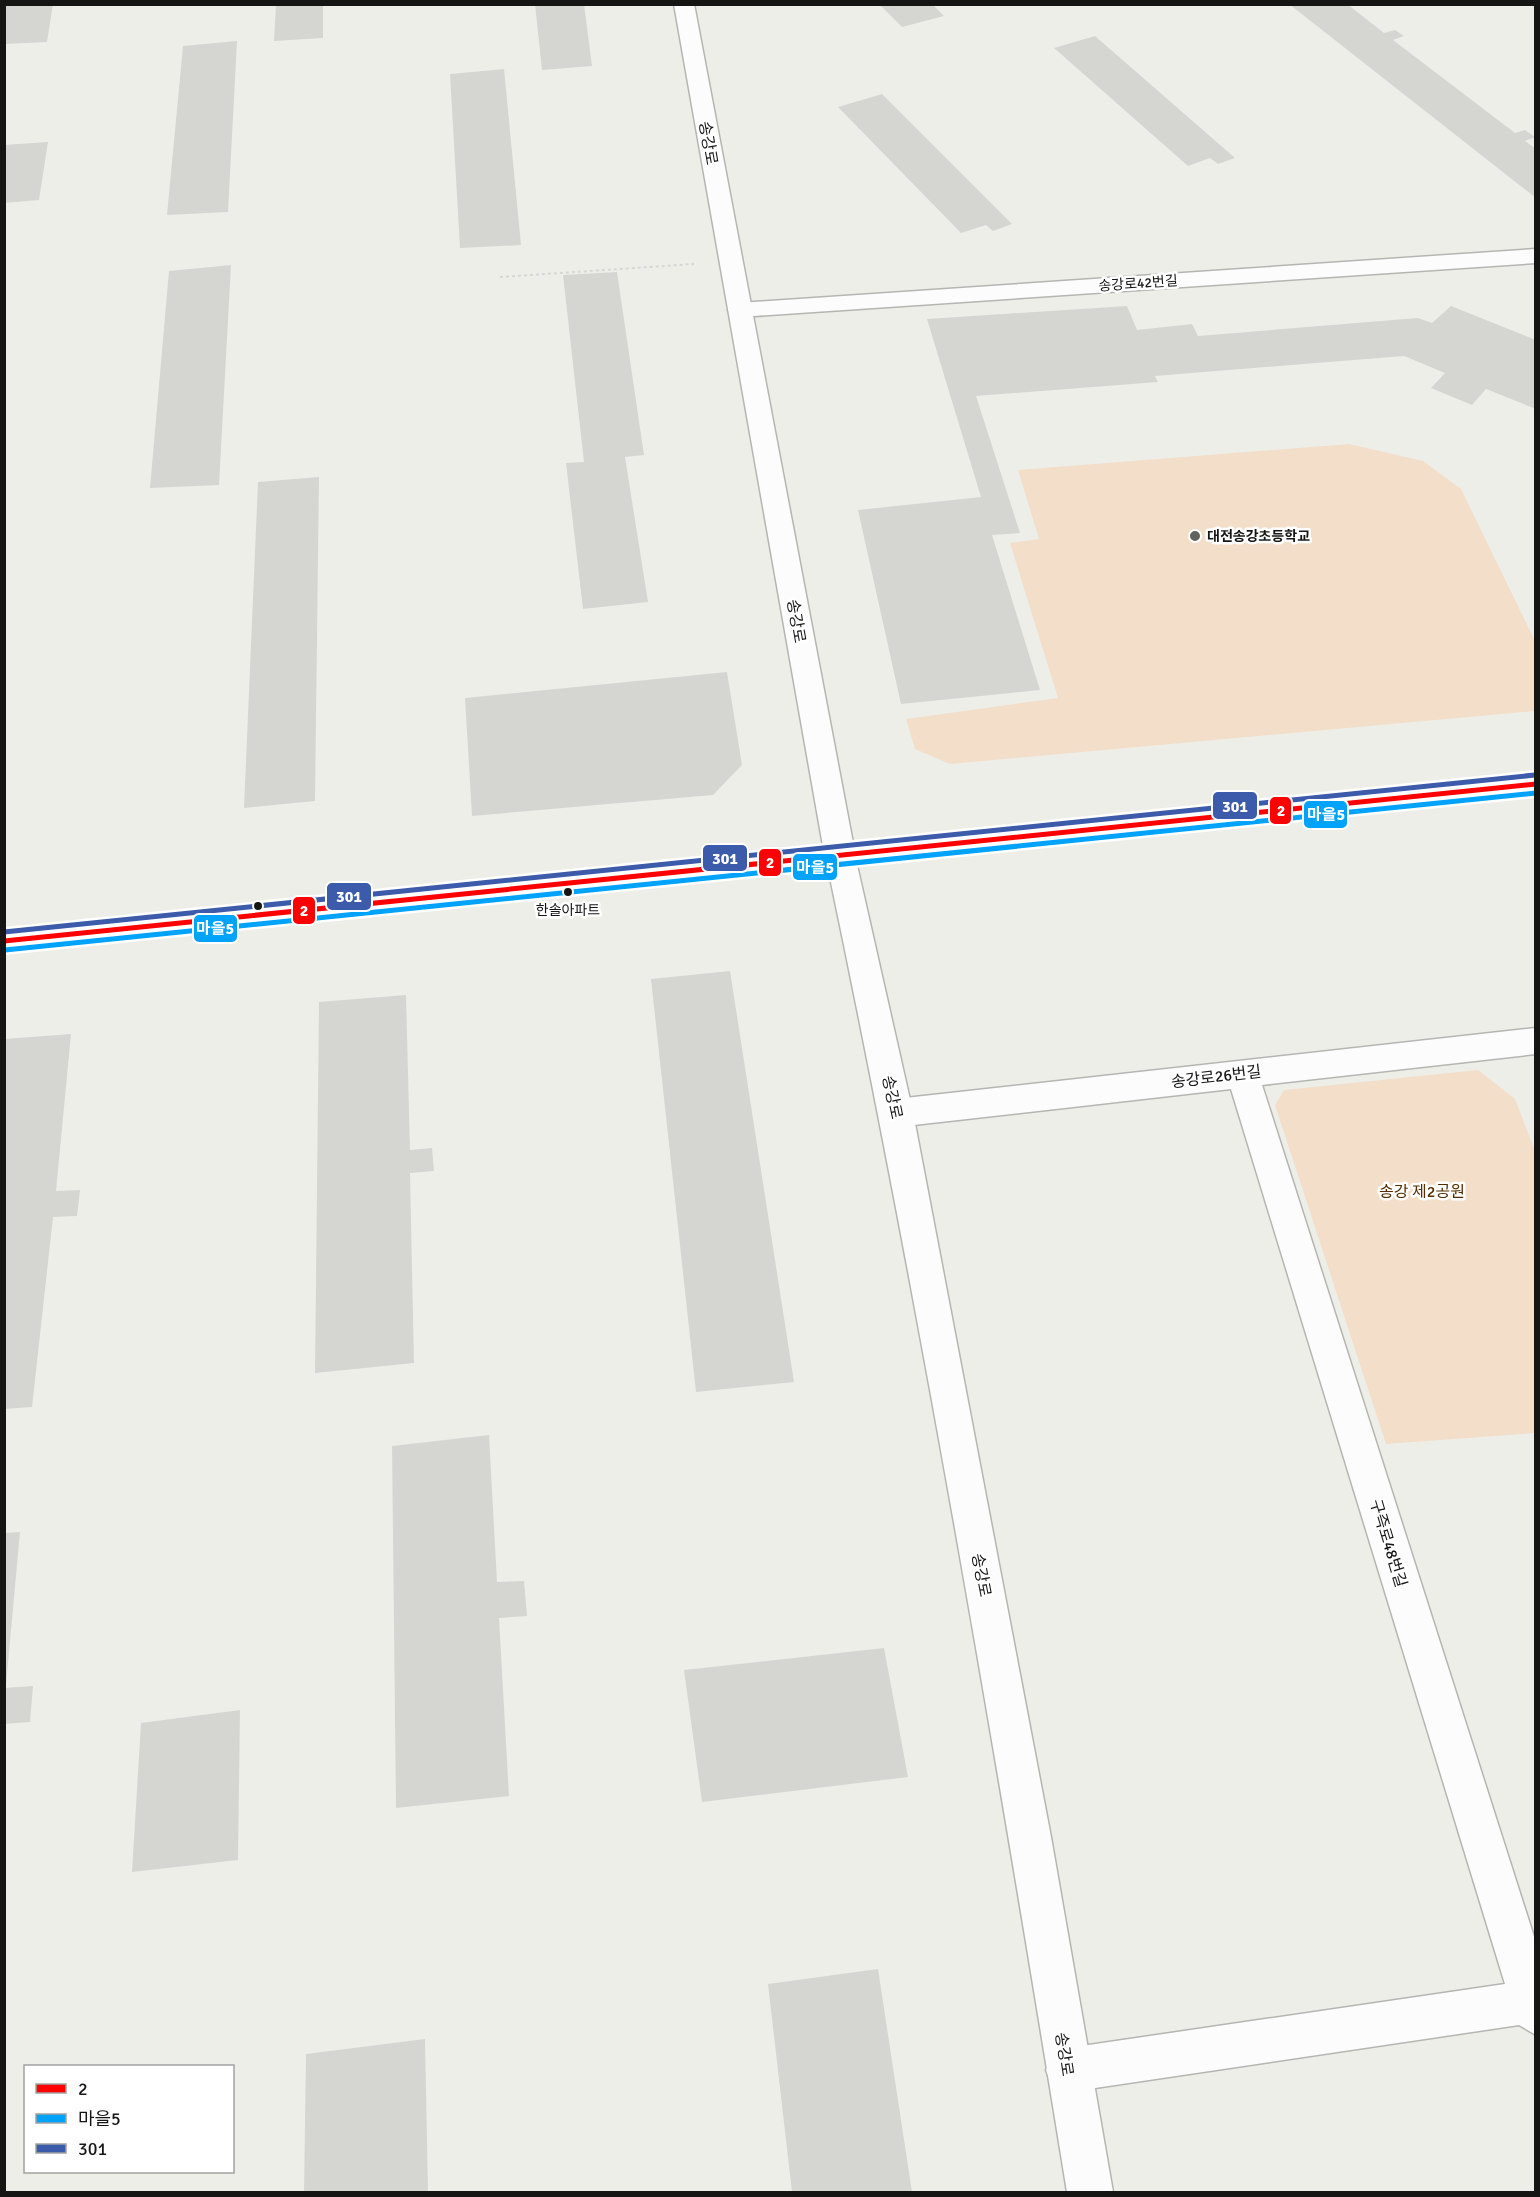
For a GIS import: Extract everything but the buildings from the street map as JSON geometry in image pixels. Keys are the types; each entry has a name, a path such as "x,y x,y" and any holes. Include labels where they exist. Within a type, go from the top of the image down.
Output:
{"main road":[{"name":"송강로","path":"684,4 840,854 896,1113 1030,1836 1090,2193"},
{"name":"송강로42번길","path":"740,310 1536,256"},
{"path":"4,941 1536,784"},
{"name":"송강로26번길","path":"896,1113 1242,1073 1534,1044"},
{"name":"구즉로48번길","path":"1242,1073 1534,2005"},
{"path":"1068,2070 1534,2005"}],"path":[{"path":"500,277 731,261"}],"green space":[{"path":"1349,444 1423,461 1461,489 1535,641 1535,711 950,764 915,749 906,719 1058,698 1010,543 1039,539 1018,470"},
{"name":"송강 제2공원","path":"1478,1070 1515,1099 1535,1151 1535,1433 1386,1444 1275,1105 1284,1090"}],"transit line":[{"name":"301","path":"4,932 1535,775"},
{"name":"2","path":"4,941 1536,784"},
{"name":"마을5","path":"5,950 1536,793"}],"place":[{"name":"대전송강초등학교","path":"1195,536"},
{"name":"한솔아파트","path":"568,892"}]}
